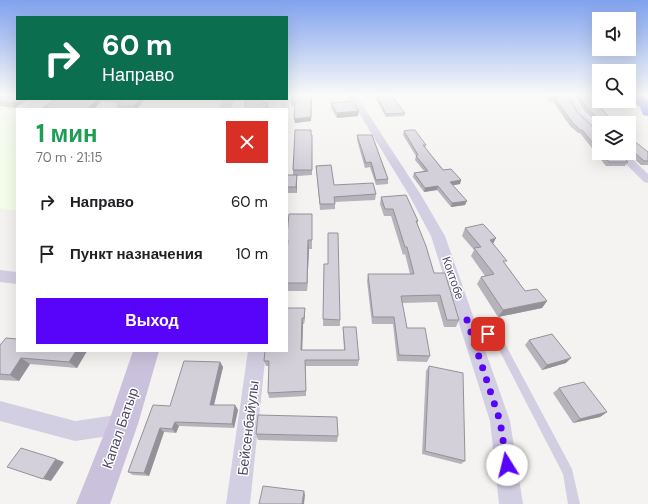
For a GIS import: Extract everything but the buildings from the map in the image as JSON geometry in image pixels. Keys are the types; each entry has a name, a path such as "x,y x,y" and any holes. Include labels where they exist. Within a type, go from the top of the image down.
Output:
{"main road":[{"name":"Капал Батыр","path":"93,504 123,424 146,352"}],"street":[{"name":"Коктобе","path":"367,119 415,194 438,236 500,421 511,504"},
{"path":"627,160 648,180"},
{"path":"0,276 16,278"},
{"name":"Бейсенбайулы","path":"238,504 257,352"},
{"path":"0,411 75,431 123,424"}],"lane":[{"path":"467,320 499,341 568,473 574,504"}],"shaded area":[{"path":"0,119 16,119 16,211 0,208"}],"route":[{"path":"488,334 467,320 500,421 507,465"}]}
